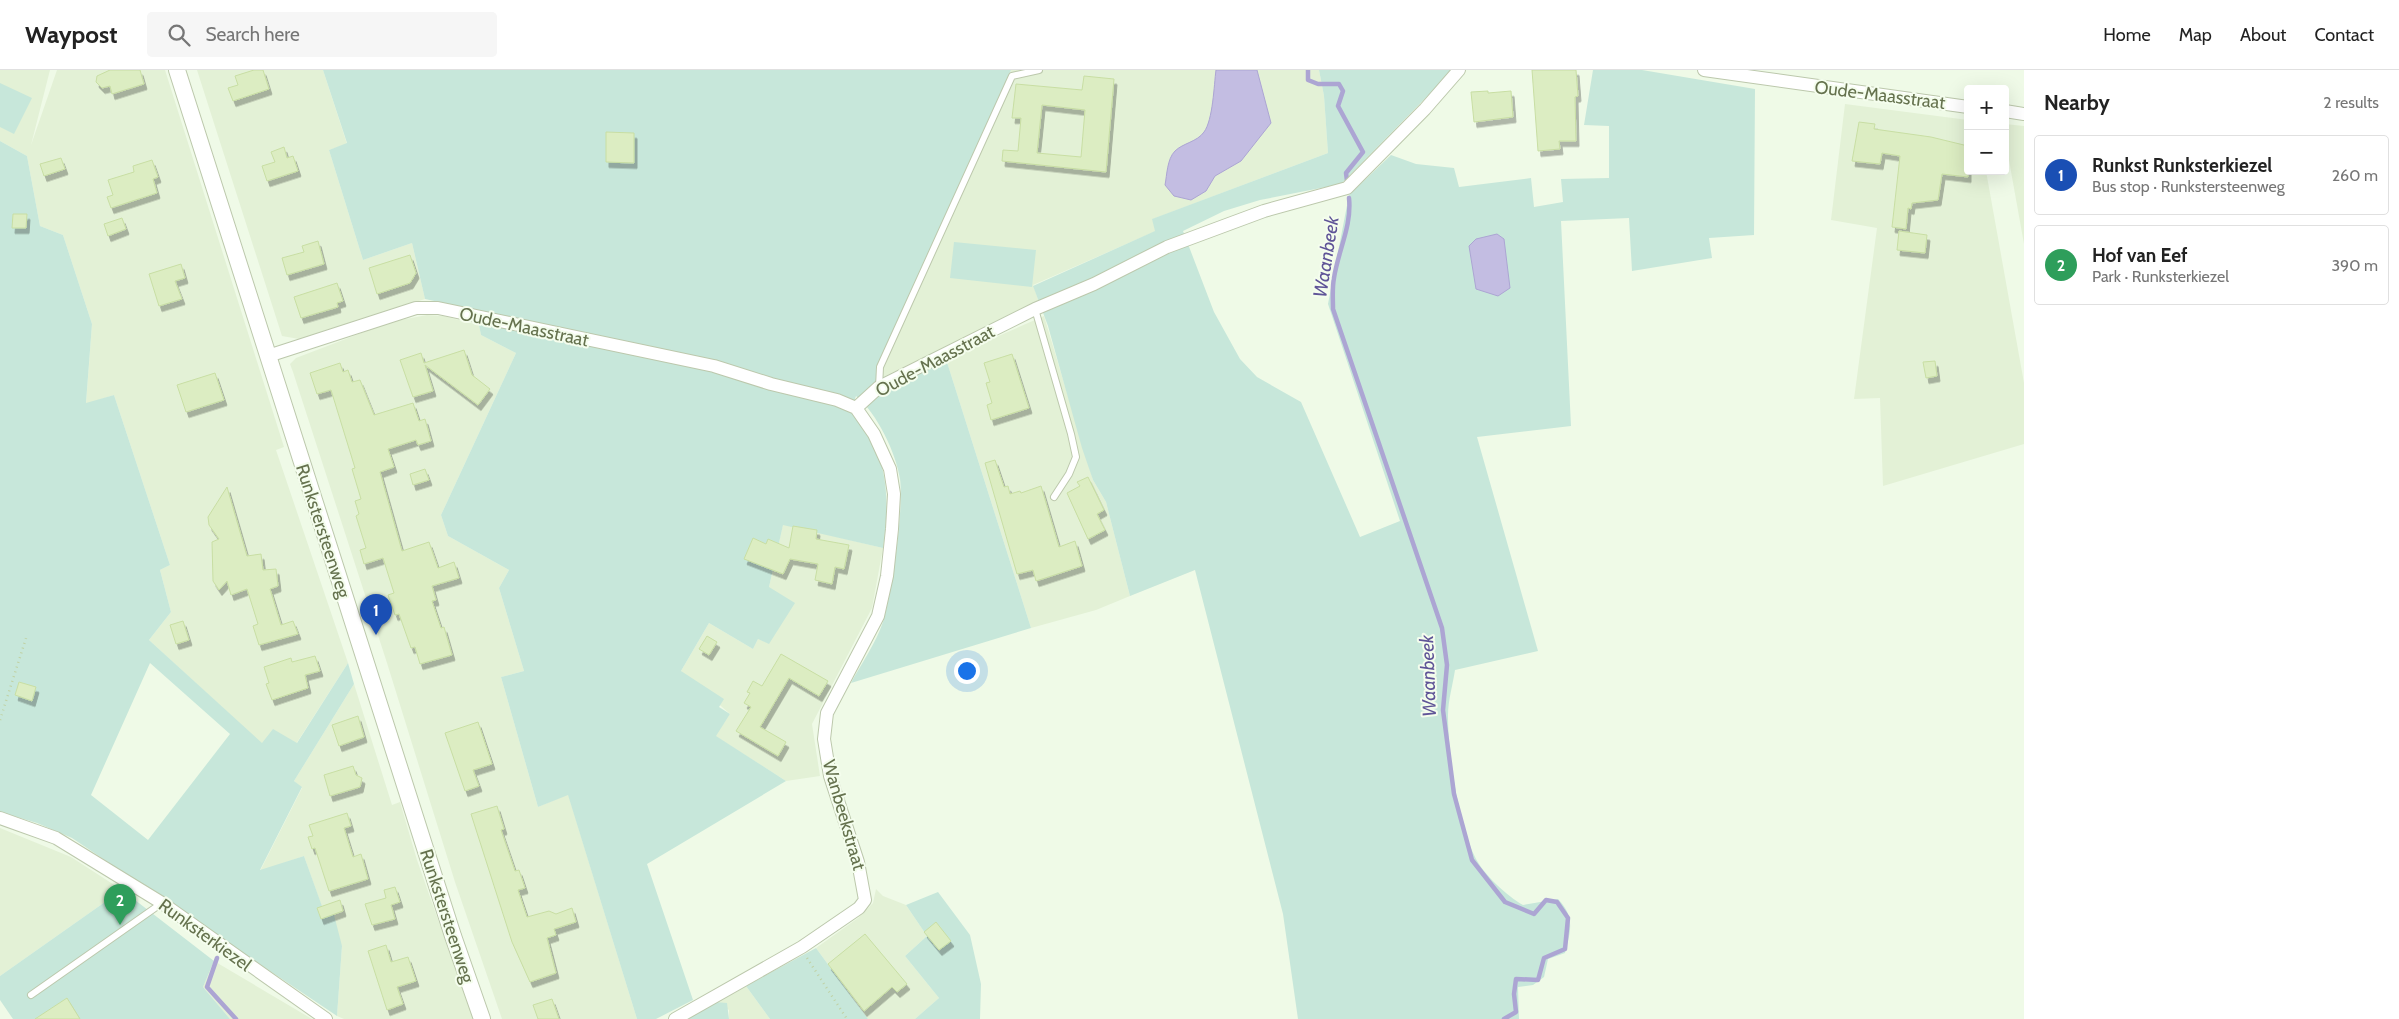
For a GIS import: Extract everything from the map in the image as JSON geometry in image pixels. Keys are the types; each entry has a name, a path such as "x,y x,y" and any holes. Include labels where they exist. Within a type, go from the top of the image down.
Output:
{"street":[{"name":"Runkstersteenweg","path":"176,70 453,936 482,1019"},
{"name":"Oude-Maasstraat","path":"268,356 416,308 438,308 714,366 771,384 837,400 856,408 879,386 1035,309 1094,284 1167,248 1264,211 1347,188 1425,109 1459,70"},
{"name":"Oude-Maasstraat","path":"1704,70 1964,106"},
{"path":"2009,112 2024,114"},
{"name":"Wanbeekstraat","path":"675,1019 802,947 859,908 865,900 858,862 830,776 824,739 827,713 878,616 887,576 892,529 894,494 890,469 874,434 856,408"},
{"name":"Runksterkiezel","path":"0,818 56,838 162,903 326,1019"}],"lane":[{"path":"879,386 880,367 1012,76 1039,70"},
{"path":"1035,309 1076,457 1069,474 1054,497"},
{"path":"31,995 162,903"}],"path":[{"path":"0,720 27,635"},
{"path":"802,947 847,1019"}],"shaded area":[{"path":"0,70 50,70 31,145 57,70 165,70 284,447 276,450 348,663 296,744 262,744 149,640 171,612 160,570 170,565 114,395 86,404 92,324 63,235 40,226 27,156 0,141"},
{"path":"197,70 323,70 347,144 329,150 363,260 412,243 425,299 299,339 282,336"},
{"path":"323,70 1011,70 878,367 883,377 913,374 946,359 1031,628 851,683 883,622 890,592 896,550 901,492 898,469 890,446 871,412 856,396 852,407 873,442 884,474 886,508 883,548 783,525 769,587 795,603 769,644 758,639 753,649 709,623 681,671 724,699 719,707 730,714 716,736 786,781 647,864 693,1000 656,1019 637,1019 568,795 538,807 501,677 524,671 499,588 509,570 448,536 441,515 516,353 481,335 476,310 425,299 412,243 363,260 329,150 347,143"},
{"path":"1011,70 1319,70 1324,96 1328,153 1153,219 1156,231 1033,285 1039,302 883,377 878,367"},
{"path":"1216,70 1257,70 1271,123 1241,161 1215,176 1206,191 1191,200 1174,196 1165,185 1172,154 1182,146 1198,138 1207,127"},
{"path":"1319,70 1453,70 1341,184 1260,200 1224,211 1183,231 1214,312 1240,359 1257,377 1301,402 1360,537 1400,521 1328,304 1349,195 1391,155 1416,164 1454,168 1459,187 1531,178 1534,207 1563,202 1561,179 1609,178 1609,126 1584,125 1593,70 1642,70 1755,89 1754,235 1709,238 1712,258 1632,271 1629,218 1561,221 1571,426 1477,437 1538,651 1455,670 1448,715 1448,731 1455,788 1469,842 1479,864 1489,877 1523,905 1558,899 1567,912 1570,924 1565,953 1548,959 1544,977 1533,985 1518,987 1519,1019 1298,1019 1283,914 1195,570 1130,596 1106,502 1093,480 1082,448 1048,326 1033,286 1155,231 1152,219 1328,153 1324,96"},
{"path":"0,83 32,98 14,134 0,127"},
{"path":"1845,104 1964,119 1964,175 1987,175 2024,383 2024,444 1883,486 1880,398 1854,399 1877,228 1831,220"},
{"path":"2009,124 2024,126 2024,244 2009,160"},
{"path":"0,141 27,156 40,226 63,235 92,324 86,403 114,395 170,565 160,570 171,612 149,640 262,743 273,729 297,743 348,663 354,684 294,781 302,787 260,870 304,856 323,909 332,907 342,946 337,1016 72,838 37,823 0,812","holes":["150,663 230,734 148,840 91,795"]},
{"path":"1497,234 1504,239 1510,288 1498,296 1476,289 1469,246 1476,239"},
{"path":"954,242 1036,250 1032,287 950,278"},
{"path":"427,315 443,316 479,325 481,335 516,353 441,515 448,536 509,570 499,588 524,671 501,677 538,807 568,794 637,1019 502,1019 455,882 387,663 290,364 296,358 390,322"},
{"path":"1044,316 1093,480 1106,502 1130,596 1096,610 1031,628 946,359"},
{"path":"783,524 883,548 872,608 812,724 820,776 786,781 715,736 730,714 681,671 709,623 753,649 758,639 769,643 769,587"},
{"path":"354,684 392,805 400,802 417,860 473,1019 344,1019 337,1016 342,946 323,910 304,856 260,871 302,788 294,781"},
{"path":"0,828 71,857 122,890 0,976"},
{"path":"876,889 883,896 906,905 927,936 905,956 939,998 915,1019 868,1019 816,948 858,918 873,903"},
{"path":"122,890 214,961 203,987 230,1019 13,1019 0,1000 0,976"},
{"path":"938,892 970,935 981,984 980,1019 915,1019 939,998 905,956 927,936 906,905"},
{"path":"816,948 868,1019 770,1019 746,986"},
{"path":"214,961 312,1019 230,1019 203,987"},
{"path":"746,986 770,1019 729,1019 729,1010 715,1002"},
{"path":"715,1002 727,1003 729,1019 686,1019"}],"building":[{"path":"110,70 140,70 144,84 112,94 110,86 102,88 96,82 97,76"},
{"path":"254,70 263,70 269,89 233,101 228,88 238,85 235,76"},
{"path":"1532,70 1576,70 1578,96 1575,97 1576,141 1559,141 1560,149 1538,151"},
{"path":"1084,76 1114,79 1106,172 1002,161 1003,150 1018,151 1021,118 1012,118 1016,84 1082,90","holes":["1042,105 1085,110 1081,157 1037,153"]},
{"path":"1488,91 1488,93 1511,91 1513,117 1474,122 1471,92"},
{"path":"1859,122 1875,124 1874,129 1931,137 1964,145 1964,175 1968,175 1968,177 1942,174 1938,200 1912,203 1911,209 1908,208 1906,229 1892,227 1900,156 1882,153 1880,164 1852,161"},
{"path":"606,132 634,133 634,163 606,162"},
{"path":"284,147 287,158 293,156 298,171 267,181 262,166 275,162 271,152"},
{"path":"61,158 65,169 44,176 40,164"},
{"path":"152,160 158,177 153,179 157,193 111,208 107,197 113,195 108,180 134,172 133,166"},
{"path":"13,214 27,214 26,228 12,228"},
{"path":"122,218 126,229 108,236 104,224"},
{"path":"1899,231 1927,235 1925,253 1897,250"},
{"path":"318,241 324,264 287,275 282,258 304,252 302,246"},
{"path":"410,255 416,273 410,283 377,294 369,268"},
{"path":"181,264 185,278 175,281 182,299 159,306 149,274"},
{"path":"337,283 343,301 337,303 338,307 301,318 294,297"},
{"path":"464,350 472,375 490,389 478,405 425,365 433,391 413,397 400,360 421,353 424,363"},
{"path":"1012,354 1029,408 991,420 987,405 992,403 986,383 990,382 984,363"},
{"path":"1935,361 1937,376 1926,378 1923,362"},
{"path":"340,363 343,372 348,370 352,382 360,380 374,415 413,403 419,421 425,419 431,441 418,445 416,440 388,449 394,467 380,472 402,551 429,542 438,568 454,562 459,578 432,586 436,600 432,601 441,628 444,627 452,655 420,664 415,647 411,648 399,614 395,615 388,595 394,593 383,558 364,564 360,550 366,548 356,516 359,514 355,501 361,499 352,469 355,468 331,390 317,394 310,373"},
{"path":"215,373 224,400 186,412 177,385"},
{"path":"995,460 1004,487 1008,486 1010,494 1020,491 1021,493 1041,486 1059,547 1075,541 1082,566 1036,581 1033,570 1017,574 985,463"},
{"path":"425,469 429,480 413,485 410,474"},
{"path":"1088,477 1104,510 1097,514 1105,530 1088,539 1067,493 1080,486 1077,482"},
{"path":"227,487 247,556 261,554 263,570 276,569 278,586 270,589 281,625 293,621 298,634 259,645 253,626 258,624 247,589 231,595 227,581 219,590 213,581 212,542 219,539 209,525 208,517"},
{"path":"793,526 817,530 816,539 849,545 844,569 835,567 832,584 815,580 818,564 790,559 783,574 744,559 753,538 766,544 768,539 789,548"},
{"path":"183,621 189,640 176,644 170,625"},
{"path":"707,636 717,642 709,655 699,649"},
{"path":"781,654 828,681 819,696 789,678 760,727 786,742 778,756 736,731 751,707 744,703 750,693 747,692 753,681 762,686"},
{"path":"315,656 320,671 305,675 308,688 272,700 266,684 269,683 264,667 291,658 292,662"},
{"path":"19,682 36,687 32,701 15,695"},
{"path":"358,716 364,737 339,746 332,725"},
{"path":"478,722 492,764 473,770 479,786 465,791 445,733"},
{"path":"353,766 356,775 362,778 360,787 330,796 324,775"},
{"path":"497,806 504,829 501,830 515,871 519,870 525,888 518,890 527,917 549,911 556,914 572,908 576,922 554,929 556,935 547,938 556,973 530,982 512,942 471,814"},
{"path":"347,813 351,826 344,828 353,857 361,854 368,879 329,891 315,848 312,849 308,837 313,836 309,825"},
{"path":"395,887 400,902 391,905 395,919 372,925 365,904 386,898 384,890"},
{"path":"340,900 343,911 321,919 317,908"},
{"path":"936,922 951,941 939,950 924,932"},
{"path":"865,934 907,984 897,992 892,987 864,1011 828,964"},
{"path":"386,945 391,962 408,957 416,981 397,987 403,1004 387,1010 368,951"},
{"path":"67,998 80,1019 35,1019"},
{"path":"552,999 559,1019 538,1019 533,1005"}],"waterway":[{"name":"Waanbeek","path":"1308,70 1308,80 1318,84 1339,84 1343,91 1338,106 1363,152 1346,173 1347,181"},
{"name":"Waanbeek","path":"1349,198 1347,228 1333,282 1333,309 1442,628 1447,665 1443,710 1454,794 1472,860 1505,902 1534,914 1546,900 1557,902 1568,918 1565,949 1544,958 1538,980 1516,979 1514,994 1516,1012 1504,1019"},
{"path":"217,958 207,987 236,1019"}],"place":[{"name":"Runkst Runksterkiezel","path":"376,635"},
{"name":"Hof van Eef","path":"120,925"}]}
